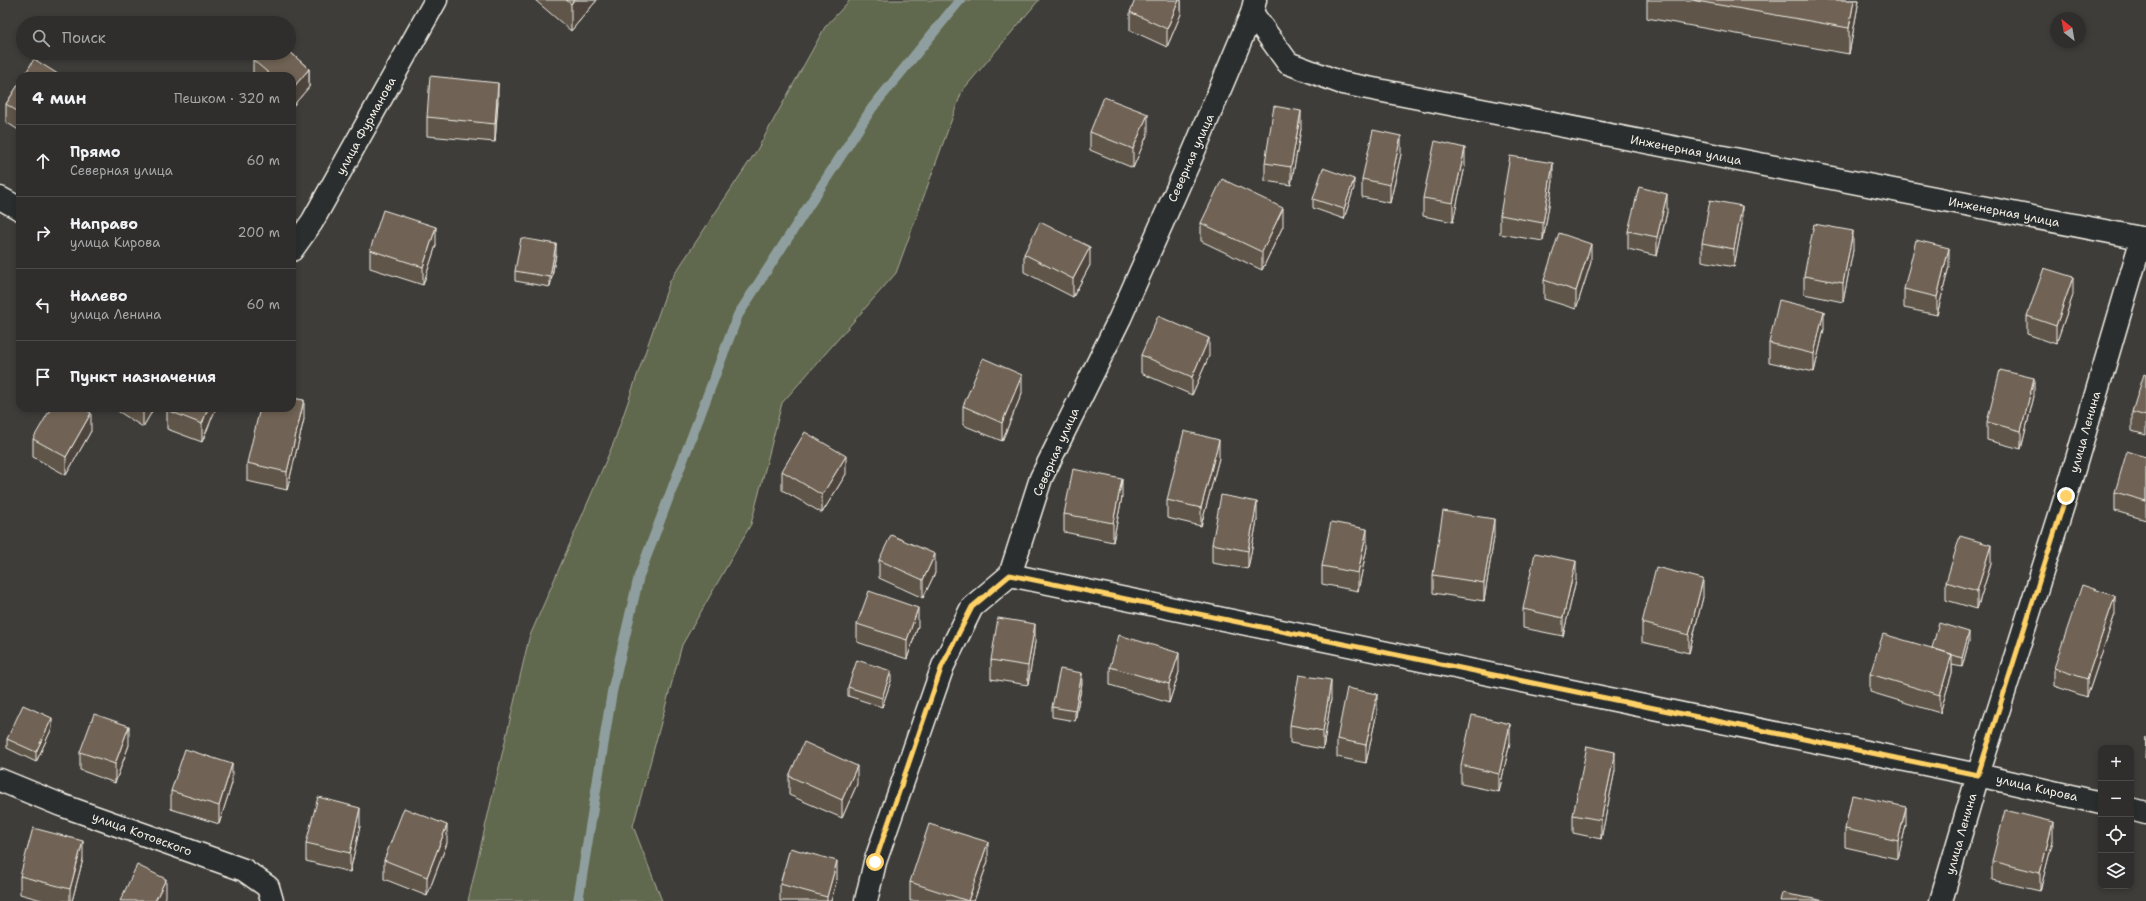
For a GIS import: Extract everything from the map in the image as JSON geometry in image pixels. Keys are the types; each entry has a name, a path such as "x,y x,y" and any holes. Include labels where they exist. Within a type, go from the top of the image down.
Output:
{"street":[{"name":"улица Фурманова","path":"296,244 312,222 436,0"},
{"name":"Инженерная улица","path":"1254,7 1288,63 1342,83 2144,239"},
{"name":"Северная улица","path":"1010,575 1041,478 1120,318 1194,151 1254,7"},
{"path":"0,198 16,207"},
{"name":"улица Ленина","path":"1941,901 1978,775 2066,496 2144,239"},
{"name":"улица Кирова","path":"1010,575 1978,775 2098,801"},
{"path":"866,901 875,862 942,666 972,607 1010,575"},
{"name":"улица Котовского","path":"0,780 61,805 244,870 268,887 272,901"},
{"path":"2134,810 2146,813"}],"green space":[{"path":"850,0 1039,0 962,91 896,273 782,403 751,524 682,645 633,826 662,901 468,901 529,638 614,442 670,281 757,150 825,27"}],"building":[{"path":"566,0 574,0 571,4"},
{"path":"1135,0 1179,0 1167,29 1130,12"},
{"path":"1691,0 1854,0 1849,28"},
{"path":"296,57 309,69 296,84 296,72 267,72 253,60 296,60"},
{"path":"33,60 36,60 55,72 26,72"},
{"path":"430,76 498,83 495,124 427,117"},
{"path":"16,88 16,110 6,104"},
{"path":"1104,97 1148,114 1133,149 1090,132"},
{"path":"1274,106 1301,111 1291,167 1265,163"},
{"path":"1373,130 1401,136 1390,185 1362,179"},
{"path":"1435,141 1465,148 1453,203 1423,198"},
{"path":"1510,156 1553,163 1543,223 1500,215"},
{"path":"1323,168 1354,179 1344,209 1313,199"},
{"path":"1222,179 1283,208 1262,252 1201,223"},
{"path":"1639,187 1667,194 1657,237 1628,231"},
{"path":"1710,200 1742,206 1734,249 1702,243"},
{"path":"383,210 436,227 423,267 370,250"},
{"path":"1040,222 1090,247 1073,279 1024,254"},
{"path":"1814,224 1853,231 1843,283 1804,276"},
{"path":"1559,233 1591,244 1576,291 1544,280"},
{"path":"521,238 556,244 550,277 515,271"},
{"path":"1916,240 1949,248 1937,297 1904,289"},
{"path":"2044,268 2073,277 2056,326 2027,316"},
{"path":"1779,300 1824,311 1814,354 1769,343"},
{"path":"1158,316 1209,338 1192,377 1141,355"},
{"path":"983,358 1022,375 1002,423 963,406"},
{"path":"2000,370 2034,378 2021,431 1987,422"},
{"path":"2144,374 2146,375 2146,416 2132,412"},
{"path":"296,399 304,400 287,472 247,463 259,412 296,412"},
{"path":"49,412 91,413 66,457 33,439"},
{"path":"172,412 206,412 202,424"},
{"path":"1184,431 1219,440 1201,508 1167,500"},
{"path":"805,432 846,456 822,495 782,471"},
{"path":"2127,451 2146,457 2146,501 2115,492"},
{"path":"1073,469 1122,479 1113,523 1064,514"},
{"path":"1221,495 1257,502 1248,551 1212,544"},
{"path":"1443,511 1494,519 1484,583 1433,575"},
{"path":"1331,522 1367,529 1358,573 1322,566"},
{"path":"891,535 935,554 923,580 879,560"},
{"path":"1960,536 1991,545 1977,591 1946,582"},
{"path":"1535,553 1576,561 1563,618 1523,609"},
{"path":"1656,567 1703,579 1689,635 1642,623"},
{"path":"2082,585 2115,596 2087,679 2054,668"},
{"path":"869,591 918,608 907,640 857,624"},
{"path":"998,618 1035,624 1028,666 991,660"},
{"path":"1939,623 1969,632 1962,658 1932,648"},
{"path":"1883,634 1952,654 1940,695 1870,674"},
{"path":"1119,635 1179,653 1169,684 1110,667"},
{"path":"857,660 891,671 882,698 848,687"},
{"path":"1060,669 1082,673 1075,711 1052,707"},
{"path":"1299,675 1331,680 1323,731 1290,725"},
{"path":"1347,688 1377,694 1366,745 1337,739"},
{"path":"23,705 52,718 36,752 7,739"},
{"path":"94,714 129,726 115,764 80,752"},
{"path":"1472,715 1510,724 1499,774 1461,765"},
{"path":"804,742 857,766 842,800 789,776"},
{"path":"1587,746 1615,752 1601,820 1573,815"},
{"path":"185,749 232,764 219,806 171,791"},
{"path":"1852,795 1906,807 1898,841 1845,829"},
{"path":"318,797 360,808 350,853 306,843"},
{"path":"404,808 447,825 427,877 384,860"},
{"path":"2005,810 2053,822 2040,873 1992,861"},
{"path":"929,824 988,842 968,901 910,882"},
{"path":"33,828 83,841 70,889 20,876"},
{"path":"790,848 837,861 827,897 780,884"},
{"path":"137,865 166,879 155,901 120,901"},
{"path":"1782,893 1825,901 1780,901"}],"waterway":[{"path":"578,901 612,692 639,576 738,315 872,108 960,0"}],"route":[{"path":"875,862 942,666 972,607 1010,575 1978,775 2066,496"}]}
